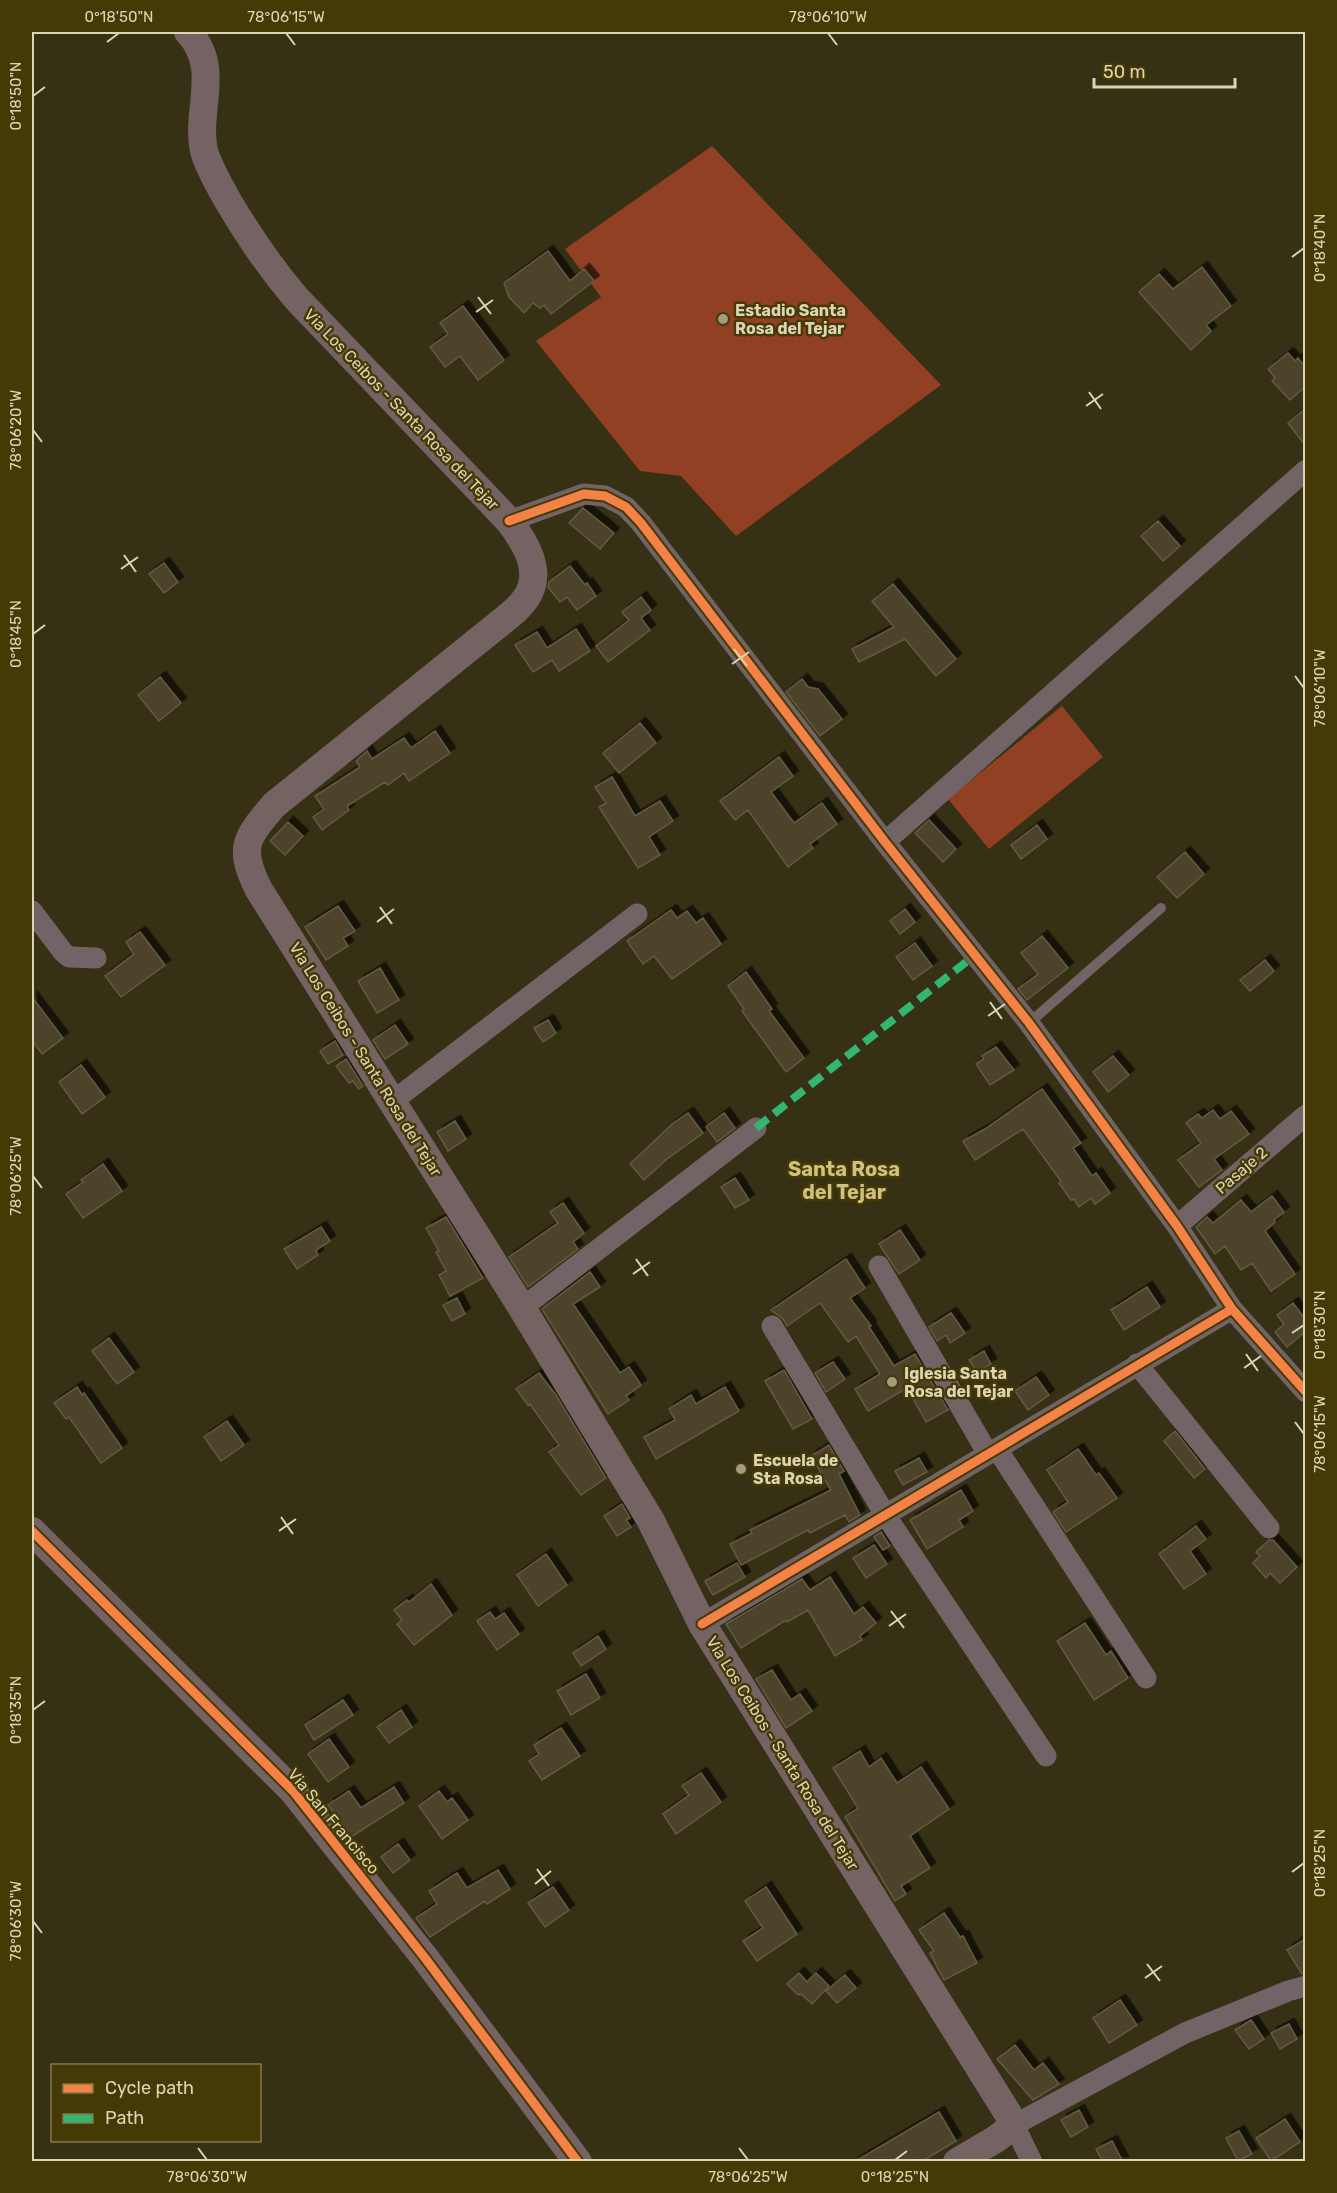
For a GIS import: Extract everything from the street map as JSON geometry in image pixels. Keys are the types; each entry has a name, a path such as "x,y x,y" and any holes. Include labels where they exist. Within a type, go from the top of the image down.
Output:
{"main road":[{"name":"Via Los Ceibos - Santa Rosa del Tejar","path":"188,32 200,50 207,82 204,150 217,182 253,244 296,298 509,520 529,552 534,568 533,584 527,597 510,615 274,805 257,824 249,839 246,854 249,871 522,1308 651,1521 702,1624 1014,2125"},
{"name":"Via San Francisco","path":"32,1531 293,1791 425,1958 578,2162"},
{"path":"957,2162 996,2139 1014,2125"}],"street":[{"path":"885,842 1305,470"},
{"path":"509,520 584,494 605,496 626,507 885,842 1029,1023 1177,1226 1232,1309 1305,1392"},
{"path":"32,911 69,957 96,958"},
{"path":"393,1101 637,914"},
{"name":"Pasaje 2","path":"1177,1226 1305,1115"},
{"path":"522,1308 756,1128"},
{"path":"879,1266 993,1451 1146,1678"},
{"path":"702,1624 1232,1309"},
{"path":"772,1326 886,1516 1046,1756"},
{"path":"1137,1364 1269,1528"},
{"path":"1032,2162 1014,2125 1185,2033 1305,1986"}],"lane":[{"path":"1029,1023 1161,908"}],"shaded area":[{"name":"Estadio Santa Rosa del Tejar","path":"712,146 941,385 736,536 681,476 640,471 536,341 601,297 565,249"},
{"path":"1062,706 1103,757 989,849 948,799"}],"building":[{"path":"548,251 570,281 584,269 594,281 551,314 544,305 540,308 533,303 524,313 509,297 504,283"},
{"path":"1202,267 1231,306 1206,325 1211,331 1191,350 1139,292 1159,274 1173,289"},
{"path":"463,306 504,360 478,380 460,356 445,367 430,347 448,334 440,323"},
{"path":"1288,353 1295,361 1298,358 1305,367 1305,387 1290,400 1272,381 1275,378 1268,369"},
{"path":"1305,409 1305,445 1288,423"},
{"path":"583,508 614,533 600,549 569,523"},
{"path":"1158,521 1180,546 1163,561 1141,536"},
{"path":"164,563 178,582 164,593 149,574"},
{"path":"570,566 596,596 577,610 567,597 560,602 548,587 549,582"},
{"path":"893,584 956,659 936,676 905,639 859,662 852,649 894,627 872,601"},
{"path":"641,597 651,610 641,618 650,630 608,662 596,646 629,620 622,612"},
{"path":"576,629 590,651 559,671 552,660 533,672 515,645 537,632 547,648"},
{"path":"160,677 181,703 159,721 138,695"},
{"path":"802,679 808,687 818,689 842,719 820,736 786,692"},
{"path":"640,723 656,743 619,773 603,753"},
{"path":"435,731 450,753 409,781 404,773 388,785 385,782 347,806 349,810 322,830 313,817 324,809 315,796 360,767 356,761 367,751 372,759 404,738 411,748"},
{"path":"779,757 793,776 771,792 794,823 822,803 837,824 810,844 813,848 788,867 748,810 735,820 720,801"},
{"path":"612,777 635,816 660,801 673,821 649,837 660,855 638,868 599,807 606,803 595,787"},
{"path":"929,820 956,849 943,862 915,833"},
{"path":"288,822 303,836 285,855 270,841"},
{"path":"1037,825 1047,839 1021,859 1011,845"},
{"path":"1185,852 1204,874 1177,898 1157,877"},
{"path":"338,906 355,931 343,938 348,946 326,960 305,927"},
{"path":"905,909 915,922 900,934 890,921"},
{"path":"671,910 677,918 687,911 696,923 703,918 721,944 672,979 654,956 643,964 627,941"},
{"path":"140,932 165,965 121,997 105,976 134,954 126,942"},
{"path":"1042,936 1068,968 1027,1000 1018,989 1038,974 1021,953"},
{"path":"915,943 932,966 913,980 896,957"},
{"path":"1265,960 1274,971 1250,991 1240,980"},
{"path":"380,968 399,1000 377,1013 358,981"},
{"path":"746,972 772,1009 769,1011 804,1058 786,1072 742,1011 744,1009 728,986"},
{"path":"32,997 63,1038 42,1054 32,1040"},
{"path":"548,1020 556,1033 543,1042 534,1028"},
{"path":"395,1025 408,1044 385,1059 373,1040"},
{"path":"335,1041 343,1055 328,1064 320,1051"},
{"path":"996,1047 1014,1070 990,1085 976,1064 984,1059 982,1056"},
{"path":"1113,1056 1129,1075 1108,1092 1093,1072"},
{"path":"346,1059 363,1086 359,1089 353,1081 349,1083 336,1066"},
{"path":"81,1065 105,1097 82,1114 59,1082"},
{"path":"1042,1089 1081,1143 1073,1148 1092,1176 1096,1173 1110,1193 1095,1204 1091,1198 1079,1207 1074,1199 1071,1200 1059,1183 1061,1181 1023,1129 975,1160 963,1141 985,1129"},
{"path":"1213,1110 1220,1119 1231,1111 1249,1134 1214,1159 1222,1170 1199,1187 1178,1160 1201,1143 1186,1123 1198,1114 1202,1118"},
{"path":"688,1113 703,1133 667,1159 644,1180 630,1164 672,1124"},
{"path":"724,1113 735,1128 717,1142 706,1127"},
{"path":"455,1121 466,1139 448,1151 437,1132"},
{"path":"103,1164 122,1191 83,1218 66,1194"},
{"path":"735,1178 749,1200 735,1208 721,1187"},
{"path":"1272,1196 1284,1212 1265,1231 1295,1274 1271,1291 1252,1263 1241,1270 1225,1246 1215,1254 1196,1227 1207,1217 1213,1223 1241,1200 1251,1212"},
{"path":"563,1203 584,1233 573,1242 578,1249 528,1287 509,1257 558,1223 550,1212"},
{"path":"446,1217 483,1278 450,1296 439,1275 446,1271 436,1252 439,1251 426,1228"},
{"path":"321,1227 330,1241 316,1250 318,1255 297,1269 284,1249"},
{"path":"900,1230 920,1260 899,1274 879,1244"},
{"path":"846,1259 865,1288 850,1298 871,1326 869,1327 894,1366 915,1354 948,1410 926,1422 907,1388 868,1411 855,1389 880,1374 856,1336 848,1342 820,1303 787,1326 783,1319 771,1310"},
{"path":"590,1272 600,1287 573,1304 620,1373 629,1367 641,1385 626,1396 629,1400 608,1414 542,1309"},
{"path":"1147,1287 1160,1307 1124,1330 1111,1310"},
{"path":"457,1298 465,1314 452,1321 443,1305"},
{"path":"1293,1303 1305,1319 1305,1332 1287,1347 1275,1332 1284,1324 1277,1315"},
{"path":"951,1313 965,1333 950,1343 946,1335 937,1341 929,1327"},
{"path":"109,1338 134,1372 117,1384 92,1351"},
{"path":"984,1351 991,1364 977,1372 969,1360"},
{"path":"833,1362 845,1379 826,1392 815,1373"},
{"path":"784,1370 812,1419 793,1429 765,1381"},
{"path":"539,1373 556,1395 606,1478 581,1495 549,1452 559,1445 530,1404 528,1405 516,1389"},
{"path":"1036,1377 1049,1395 1028,1410 1015,1391"},
{"path":"77,1387 82,1395 84,1393 122,1448 101,1463 69,1417 66,1419 54,1403"},
{"path":"725,1387 739,1411 656,1459 644,1437 675,1420 669,1409 691,1395 696,1404"},
{"path":"227,1421 244,1445 221,1461 204,1437"},
{"path":"1175,1431 1205,1469 1194,1478 1164,1441"},
{"path":"829,1445 844,1471 839,1474 860,1515 849,1522 845,1515 810,1533 808,1530 741,1565 730,1544 752,1533 750,1530 831,1490 811,1456"},
{"path":"1078,1449 1096,1475 1099,1473 1117,1498 1066,1532 1053,1512 1068,1502 1047,1470"},
{"path":"919,1458 927,1472 903,1485 895,1471"},
{"path":"961,1490 973,1511 959,1520 963,1527 927,1549 910,1520"},
{"path":"622,1504 630,1518 626,1520 631,1527 617,1536 604,1516"},
{"path":"1196,1526 1206,1539 1190,1551 1206,1574 1184,1589 1159,1554"},
{"path":"881,1532 890,1546 883,1550 874,1537"},
{"path":"1269,1540 1273,1540 1297,1567 1280,1583 1270,1573 1266,1578 1253,1563 1260,1556 1256,1552"},
{"path":"874,1545 887,1564 866,1578 853,1558"},
{"path":"546,1554 567,1585 538,1606 517,1575"},
{"path":"737,1563 745,1577 713,1595 705,1581"},
{"path":"830,1577 854,1614 863,1607 876,1623 860,1636 862,1640 835,1656 808,1610 787,1622 786,1620 741,1648 726,1624 802,1579 810,1590"},
{"path":"431,1584 452,1615 414,1645 397,1624 402,1620 394,1610 407,1600 409,1602"},
{"path":"490,1612 495,1619 504,1613 519,1634 497,1650 477,1621"},
{"path":"1085,1623 1106,1655 1111,1651 1128,1678 1094,1700 1057,1641"},
{"path":"598,1636 606,1649 581,1666 573,1653"},
{"path":"772,1670 791,1700 800,1694 812,1711 786,1728 756,1679"},
{"path":"586,1674 600,1698 571,1715 557,1691"},
{"path":"343,1700 353,1715 314,1740 305,1725"},
{"path":"401,1710 412,1727 389,1743 377,1727"},
{"path":"561,1728 580,1756 542,1780 529,1761 539,1754 534,1745"},
{"path":"329,1739 349,1767 328,1782 308,1754"},
{"path":"860,1751 869,1767 881,1758 897,1783 921,1767 949,1809 910,1836 930,1868 901,1886 906,1894 895,1901 845,1817 858,1808 833,1768"},
{"path":"701,1773 721,1802 676,1834 663,1814 689,1795 682,1786"},
{"path":"394,1787 404,1803 351,1837 328,1805 349,1791 361,1808"},
{"path":"439,1791 447,1802 452,1798 468,1820 442,1839 419,1806"},
{"path":"398,1844 410,1860 393,1873 381,1857"},
{"path":"498,1870 510,1889 487,1904 485,1901 430,1937 416,1918 437,1904 429,1891 457,1873 467,1888"},
{"path":"553,1887 569,1910 545,1927 528,1903"},
{"path":"766,1887 797,1934 757,1961 743,1941 763,1928 745,1901"},
{"path":"944,1913 960,1937 963,1936 977,1963 944,1980 930,1953 934,1951 919,1930"},
{"path":"1305,1939 1305,1974 1302,1974 1287,1950"},
{"path":"799,1973 807,1982 816,1973 829,1986 812,2004 787,1984"},
{"path":"845,1975 856,1988 837,2003 826,1991"},
{"path":"1120,2000 1137,2025 1109,2043 1093,2018"},
{"path":"1251,2020 1264,2039 1249,2049 1235,2030"},
{"path":"1289,2024 1297,2039 1280,2049 1271,2033"},
{"path":"1015,2045 1034,2070 1043,2063 1059,2084 1033,2100 997,2059"},
{"path":"1079,2110 1088,2127 1071,2137 1061,2120"},
{"path":"939,2112 956,2141 921,2162 854,2162"},
{"path":"1285,2119 1300,2142 1271,2161 1256,2138"},
{"path":"1239,2131 1252,2154 1238,2161 1226,2138"},
{"path":"1112,2141 1123,2162 1103,2162 1096,2149"}],"marked path":[{"path":"756,1128 975,955"}],"cycle path":[{"path":"509,521 584,494 605,496 626,507 641,523 885,842 1029,1023 1177,1226 1232,1309"},
{"path":"702,1624 1232,1309 1306,1392"},
{"path":"32,1531 293,1791 425,1958 578,2162"}],"place":[{"name":"Estadio Santa Rosa del Tejar","path":"723,319"},
{"name":"Iglesia Santa Rosa del Tejar","path":"892,1382"},
{"name":"Escuela de Sta Rosa","path":"741,1469"}],"district":[{"name":"Santa Rosa del Tejar","path":"844,1180"}]}
